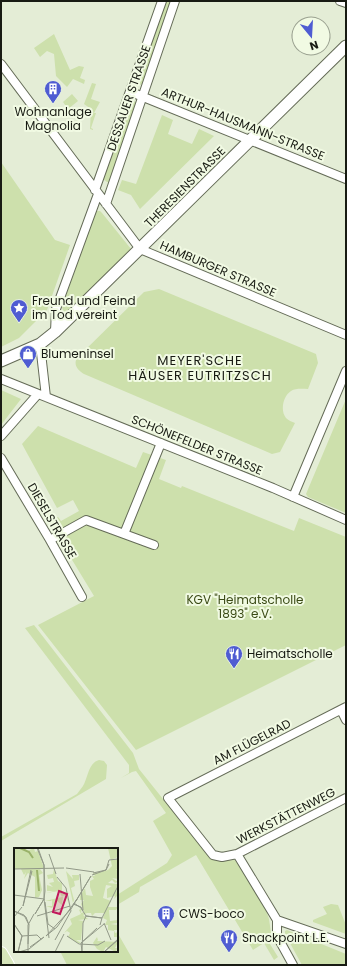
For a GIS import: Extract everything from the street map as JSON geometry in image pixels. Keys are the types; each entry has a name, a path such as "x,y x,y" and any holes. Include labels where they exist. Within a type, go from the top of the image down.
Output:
{"main road":[{"name":"THERESIENSTRASSE","path":"1,361 40,344 55,332 346,46"},
{"path":"1,953 8,965"}],"street":[{"name":"DESSAUER STRASSE","path":"55,332 56,309 162,1"},
{"name":"DESSAUER STRASSE","path":"106,204 176,1"},
{"path":"340,1 346,3"},
{"name":"HAMBURGER STRASSE","path":"1,64 140,249 346,335"},
{"name":"ARTHUR-HAUSMANN-STRASSE","path":"131,92 346,180"},
{"path":"1,436 42,395 40,344"},
{"path":"293,497 346,371"},
{"name":"SCHÖNEFELDER STRASSE","path":"1,379 161,443 346,520"},
{"path":"124,534 161,443"},
{"name":"DIESELSTRASSE","path":"1,458 82,597"},
{"path":"50,540 86,520 154,545"},
{"path":"343,709 346,720"},
{"name":"AM FLÜGELRAD","path":"237,854 222,857 213,855 168,798 343,709"},
{"name":"WERKSTÄTTENWEG","path":"237,854 346,798"},
{"path":"237,854 277,920 277,936 294,965"},
{"path":"277,920 346,944"}],"green space":[{"path":"164,1 173,1 144,83 140,85 137,83"},
{"path":"54,34 70,70 79,66 84,67 80,78 85,80 84,84 73,79 67,87 56,76 54,54 47,51 40,57 34,48"},
{"path":"92,83 96,84 91,99 100,102 94,113 96,113 91,128 93,130 90,129 91,109 84,104"},
{"path":"72,94 78,101 68,109 63,102"},
{"path":"130,102 136,102 137,105 110,182 107,182 103,179 103,176"},
{"path":"162,115 173,120 168,134 192,144 199,129 214,136 140,209 131,195 118,190 122,180 136,184"},
{"path":"1,162 55,240 70,245 47,310 19,338 1,347"},
{"path":"96,211 100,211 102,213 131,249 68,312 64,313 62,307"},
{"path":"159,289 316,354 318,363 308,389 293,390 288,393 284,400 284,415 286,418 295,423 280,452 272,454 84,374 78,369 76,365 77,358 144,292"},
{"path":"1,390 21,399 1,425"},
{"path":"346,399 346,513 308,497 306,494"},
{"name":"KGV \"Heimatscholle 1893\" e.V.","path":"38,426 136,468 143,452 166,460 159,479 181,488 182,486 294,531 299,518 346,537 346,645 136,750 38,625 94,596 49,522 58,517 61,521 79,511 73,500 57,508 22,444"},
{"path":"34,625 133,753 139,769 211,859 218,861 235,860 266,910 271,933 265,936 278,957 274,960 264,943 253,950 196,855 140,887 139,892 118,904 118,894 167,863 172,855 153,821 166,813 136,771 121,778 129,773 129,765 25,628"},
{"path":"99,760 104,761 107,765 106,779 1,841 1,837 77,794 85,783 90,767"},
{"path":"331,904 338,905 346,925 346,934 313,922 313,920 327,914 323,907"},
{"path":"287,930 346,954 346,965 302,965 285,934 285,931"},
{"path":"118,934 136,965 67,965 60,952 118,952"}],"place":[{"name":"Wohnanlage Magnolia","path":"53,104"},
{"name":"Freund und Feind im Tod vereint","path":"19,323"},
{"name":"Blumeninsel","path":"28,369"},
{"name":"Heimatscholle","path":"234,669"},
{"name":"CWS-boco","path":"166,929"},
{"name":"Snackpoint L.E.","path":"229,953"}],"district":[{"name":"MEYER'SCHE HÄUSER EUTRITZSCH","path":"200,368"}]}
